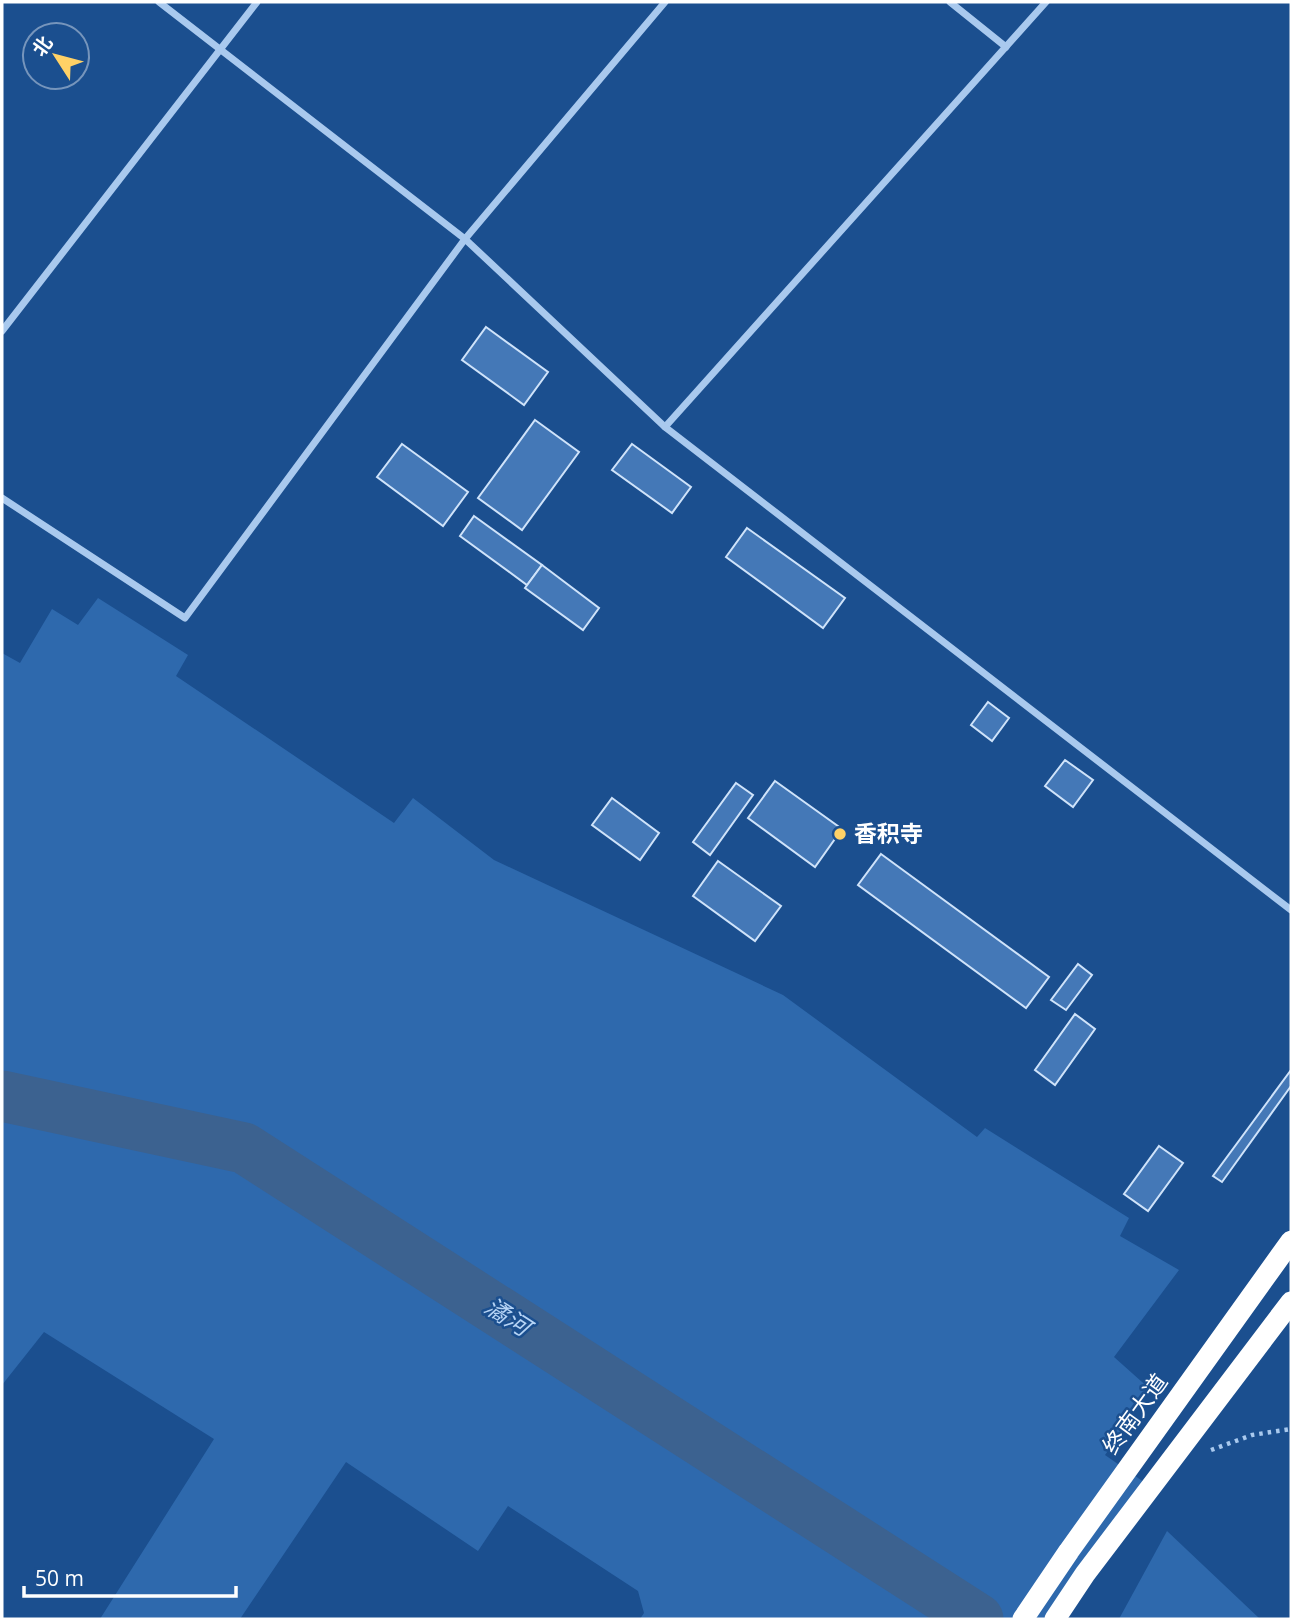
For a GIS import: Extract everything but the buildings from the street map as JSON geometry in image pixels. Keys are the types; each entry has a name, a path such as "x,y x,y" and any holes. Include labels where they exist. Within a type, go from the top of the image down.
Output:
{"highway":[{"name":"终南大道","path":"1023,1619 1291,1241"},
{"path":"1055,1619 1085,1574 1291,1302"}],"street":[{"path":"159,2 465,239 666,427 1291,910"},
{"path":"2,331 257,2"},
{"path":"2,498 185,618 465,239 665,2"},
{"path":"950,2 1006,47"},
{"path":"666,427 1046,2"}],"path":[{"path":"1167,1465 1252,1435 1291,1429"}],"shaded area":[{"path":"98,598 188,655 176,676 394,823 413,798 494,860 783,995 977,1137 985,1128 1129,1218 1120,1236 1179,1270 1114,1357 1151,1390 1105,1455 1151,1487 1056,1619 640,1619 644,1613 638,1591 508,1506 478,1551 346,1462 240,1619 100,1619 214,1439 44,1332 2,1385 2,653 20,663 52,609 78,625"},
{"path":"1167,1531 1260,1619 1119,1619"}],"waterway":[{"name":"潏河","path":"2,1096 244,1148 978,1619"}],"place":[{"name":"香积寺","path":"840,834"}]}
